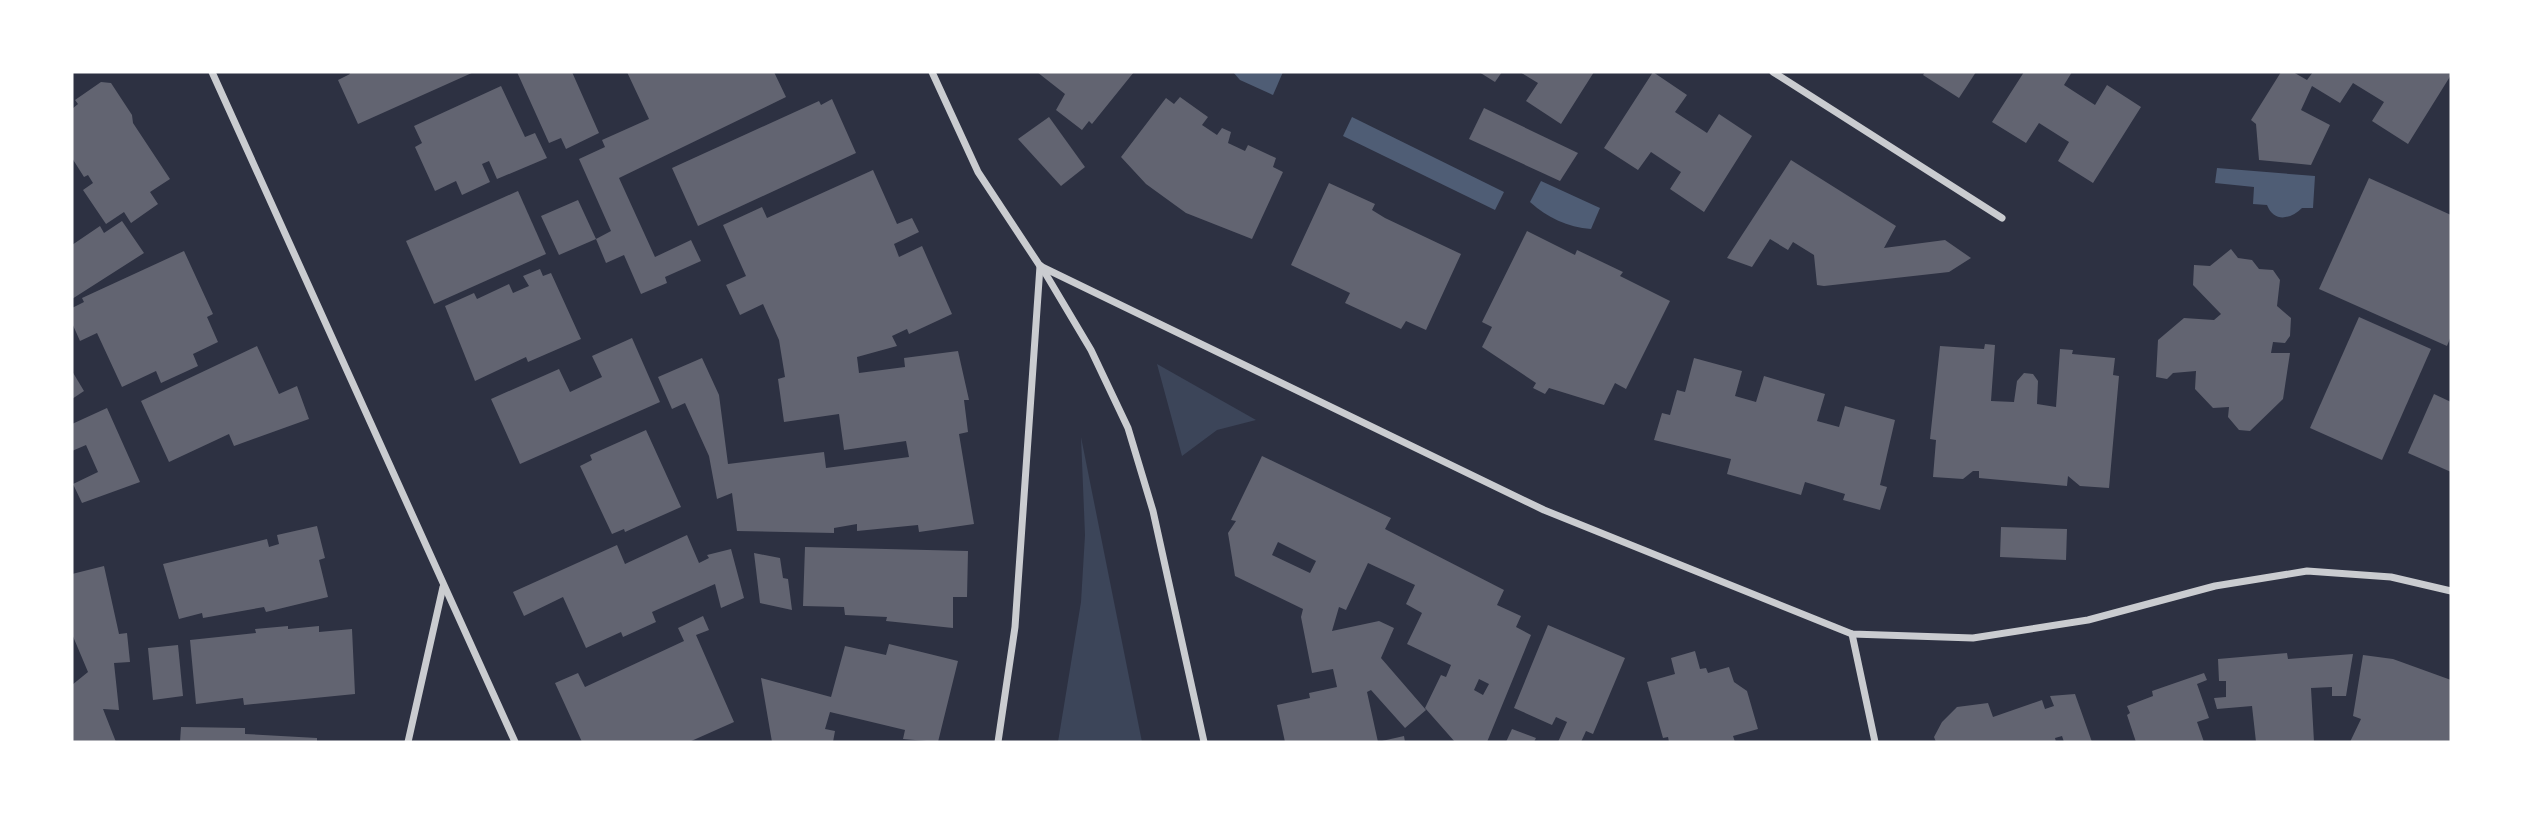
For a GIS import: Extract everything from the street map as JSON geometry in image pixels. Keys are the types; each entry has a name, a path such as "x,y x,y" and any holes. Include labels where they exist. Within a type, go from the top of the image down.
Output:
{"street":[{"path":"212,72 515,742"},
{"path":"932,72 978,172 1040,265 1091,350 1128,428 1153,510 1204,742"},
{"path":"1773,72 2002,218"},
{"path":"1040,265 1544,510 1852,634 1973,638 2088,620 2216,586 2307,571 2391,577 2451,591"},
{"path":"998,742 1015,627 1040,265"},
{"path":"408,742 443,587"},
{"path":"1852,634 1875,742"}],"shaded area":[{"path":"1233,72 1283,72 1273,95 1240,80"},
{"path":"1352,117 1504,192 1495,210 1343,136"},
{"path":"2217,168 2315,176 2313,208 2302,208 2288,217 2278,217 2267,205 2253,204 2254,187 2215,183"},
{"path":"1541,181 1600,208 1591,229 1558,221 1530,202"},
{"path":"1157,364 1256,420 1217,430 1182,456"},
{"path":"1081,437 1142,742 1058,742 1081,602 1085,535"}],"building":[{"path":"349,72 474,72 358,124 338,80 350,74"},
{"path":"517,72 572,72 599,133 566,149 561,138 549,143"},
{"path":"627,72 774,72 786,97 619,178 655,257 691,240 701,261 665,277 667,283 641,294 624,255 606,263 596,239 611,231 579,159 605,147 602,140 649,119"},
{"path":"1037,72 1134,72 1092,124 1089,121 1082,130 1056,110 1065,94"},
{"path":"1479,72 1502,72 1495,82"},
{"path":"1520,72 1594,72 1561,124 1526,101 1538,83"},
{"path":"1653,72 1687,95 1675,112 1707,133 1719,114 1752,136 1704,212 1670,189 1681,172 1651,152 1638,170 1604,148"},
{"path":"1925,72 1976,72 1959,98 1923,75"},
{"path":"2024,72 2072,72 2064,85 2095,105 2107,85 2141,107 2093,183 2058,161 2069,142 2039,123 2026,143 1992,122"},
{"path":"2281,72 2293,72 2307,80 2313,72 2451,72 2451,75 2408,144 2372,121 2384,102 2353,83 2340,103 2312,86 2301,110 2330,125 2311,165 2259,160 2256,124 2251,120"},
{"path":"101,82 111,83 132,115 133,123 170,179 150,192 158,204 131,223 124,212 106,224 83,190 93,183 88,175 84,177 72,158 72,109 78,104 75,100"},
{"path":"501,86 525,137 535,133 547,158 497,179 489,161 482,164 490,182 462,195 456,181 435,191 415,147 422,143 414,126"},
{"path":"1180,97 1208,117 1202,125 1217,135 1222,128 1231,132 1228,143 1245,151 1248,145 1276,158 1273,167 1283,172 1252,239 1186,213 1146,184 1121,157 1166,98 1174,104"},
{"path":"832,99 856,153 698,226 672,168 819,101 821,105"},
{"path":"1484,108 1578,153 1560,181 1469,139"},
{"path":"1049,117 1085,167 1061,186 1018,139"},
{"path":"1791,160 1896,226 1884,248 1945,240 1971,258 1949,272 1824,286 1817,285 1814,255 1793,242 1788,250 1770,239 1752,267 1727,258"},
{"path":"873,170 897,224 912,218 919,232 894,244 899,257 922,246 952,314 909,334 907,329 892,336 897,346 857,357 859,373 905,367 904,358 958,351 969,400 964,400 968,432 959,434 974,524 919,532 918,525 857,531 857,524 834,528 834,533 737,531 732,493 717,499 709,456 685,403 672,409 658,377 702,358 719,395 728,464 824,452 826,468 909,457 906,441 844,450 839,414 784,422 778,379 785,377 779,340 763,304 740,315 726,285 746,276 723,225 762,207 767,218"},
{"path":"2369,178 2451,215 2451,336 2447,346 2319,289"},
{"path":"1329,183 1375,204 1372,210 1385,218 1461,254 1426,330 1406,321 1401,329 1345,303 1350,293 1291,265"},
{"path":"518,191 546,254 434,304 406,241"},
{"path":"578,200 596,239 559,255 541,216"},
{"path":"122,221 144,253 72,299 72,245 100,226 104,233"},
{"path":"1527,231 1575,255 1577,250 1623,272 1620,276 1670,301 1626,389 1615,383 1604,405 1549,388 1545,394 1533,388 1536,383 1482,347 1492,327 1482,322"},
{"path":"2231,249 2238,258 2252,260 2259,269 2273,270 2280,280 2277,306 2291,318 2290,336 2285,343 2273,342 2271,353 2290,353 2283,399 2250,431 2239,430 2228,417 2229,407 2213,408 2195,389 2196,371 2173,373 2167,379 2156,377 2158,340 2184,318 2214,320 2221,314 2193,285 2194,265 2210,266"},
{"path":"184,251 213,314 207,317 218,342 193,354 198,366 161,383 156,371 122,387 97,333 80,341 72,323 72,308 84,302 82,298"},
{"path":"540,269 543,276 551,273 581,339 528,362 526,357 475,381 445,306 474,293 477,299 509,284 513,293 529,286 523,276"},
{"path":"2359,317 2431,349 2382,460 2310,428"},
{"path":"632,338 660,402 520,464 491,399 559,369 570,392 602,377 592,356"},
{"path":"1985,344 1995,345 1991,401 2014,402 2017,381 2024,373 2033,374 2038,381 2037,404 2056,407 2060,349 2073,350 2072,354 2115,358 2113,375 2119,376 2109,488 2080,486 2068,476 2067,486 1979,478 1979,471 1973,471 1963,479 1933,477 1936,440 1930,439 1940,346 1984,349"},
{"path":"257,346 279,394 297,386 309,419 234,446 229,434 169,462 141,401"},
{"path":"1694,358 1742,371 1735,396 1756,402 1764,376 1825,394 1817,421 1839,427 1845,406 1895,420 1880,485 1887,487 1880,510 1843,500 1845,494 1805,482 1801,495 1727,474 1731,459 1654,440 1662,413 1670,415 1677,390 1685,392"},
{"path":"72,371 84,391 72,399"},
{"path":"2434,394 2451,402 2451,472 2408,453"},
{"path":"107,408 140,482 82,503 73,484 98,472 86,445 72,451 72,424"},
{"path":"646,430 681,507 625,532 624,529 612,534 580,466 592,460 590,455"},
{"path":"1262,456 1391,518 1385,529 1504,590 1497,605 1521,616 1516,627 1531,635 1487,742 1455,742 1425,708 1441,675 1446,677 1451,665 1407,644 1422,613 1406,604 1415,585 1368,563 1346,610 1339,607 1332,631 1379,621 1394,628 1381,658 1426,710 1405,728 1371,690 1367,692 1378,742 1285,742 1277,705 1310,698 1309,693 1337,687 1333,669 1312,673 1301,617 1303,609 1235,576 1228,533 1236,521 1231,520","holes":["1278,542 1316,561 1310,573 1272,555","1479,679 1489,684 1483,695 1474,690"]},
{"path":"317,526 325,558 319,560 328,597 266,612 264,607 203,618 202,613 179,619 163,564 267,539 269,547 279,544 277,535"},
{"path":"2001,527 2067,529 2066,560 2000,557"},
{"path":"687,535 699,563 709,558 707,555 731,549 744,598 721,608 715,584 652,612 656,622 623,637 621,632 586,648 563,597 524,616 513,592 617,545 625,564"},
{"path":"805,547 968,551 967,597 953,597 953,628 886,621 887,617 845,615 844,607 803,606"},
{"path":"754,553 780,558 783,578 788,579 792,610 760,603"},
{"path":"104,566 119,634 127,633 130,662 114,663 119,710 103,709 116,742 72,742 72,685 88,672 72,634 72,574"},
{"path":"703,616 709,630 696,635 734,722 689,742 582,742 555,683 578,673 585,687 684,641 678,628"},
{"path":"1548,625 1625,658 1593,734 1586,731 1581,742 1558,742 1567,722 1556,717 1552,725 1514,708"},
{"path":"288,626 288,629 319,626 319,632 352,629 355,694 244,705 243,698 196,704 190,640 256,633 255,629"},
{"path":"889,644 958,661 938,742 903,739 905,730 830,712 825,729 835,731 833,742 772,742 761,678 831,697 845,646 886,655"},
{"path":"178,645 183,696 153,700 148,648"},
{"path":"1695,651 1700,669 1706,668 1708,673 1729,667 1734,682 1747,691 1758,729 1733,736 1735,742 1669,742 1668,737 1663,738 1647,682 1675,674 1671,658"},
{"path":"2287,653 2288,659 2353,654 2346,696 2332,696 2332,687 2311,688 2314,742 2256,742 2252,706 2217,709 2214,698 2226,697 2226,681 2219,681 2218,659"},
{"path":"2363,655 2393,659 2451,680 2451,742 2350,742 2361,719 2353,716"},
{"path":"2204,673 2207,680 2197,684 2209,718 2197,722 2204,742 2136,742 2127,715 2130,713 2127,706 2153,696 2152,691"},
{"path":"2075,694 2092,742 2064,742 2062,736 2055,738 2056,742 1936,742 1934,737 1942,722 1957,707 1988,703 1993,717 2042,700 2045,709 2054,706 2050,696"},
{"path":"181,727 245,728 245,734 317,738 317,742 180,742"},
{"path":"1512,729 1536,738 1534,742 1506,742"},
{"path":"1404,736 1405,742 1382,742 1382,741"}]}
